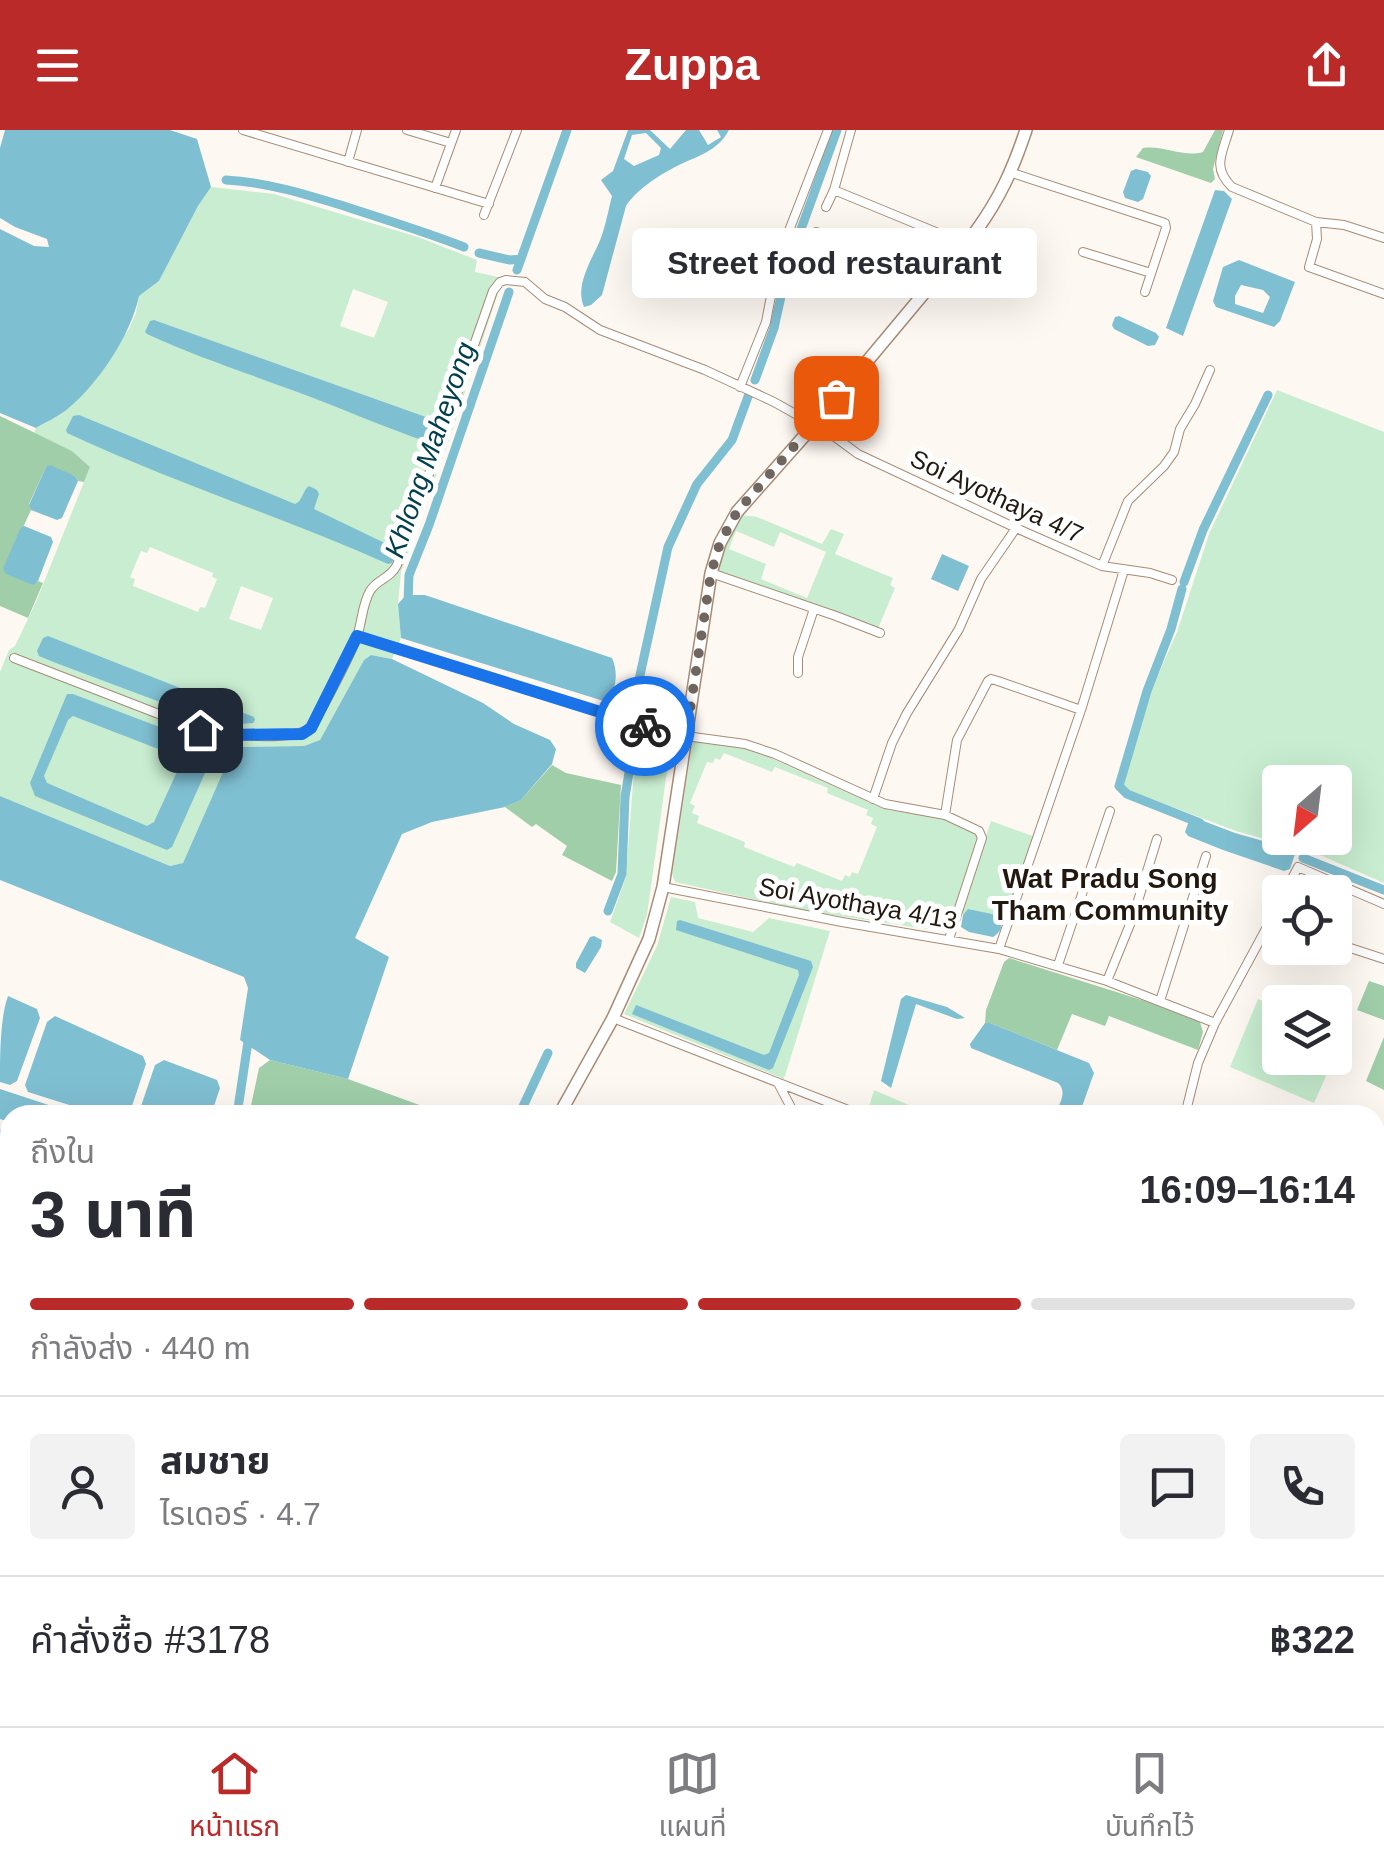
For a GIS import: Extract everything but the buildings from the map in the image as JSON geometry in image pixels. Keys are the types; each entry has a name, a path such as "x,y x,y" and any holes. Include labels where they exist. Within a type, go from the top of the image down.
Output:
{"street":[{"path":"242,130 264,133 488,204"},
{"path":"348,162 358,130"},
{"path":"406,130 452,143"},
{"path":"436,188 456,130"},
{"path":"484,215 517,130"},
{"path":"740,386 766,322 778,259 828,130"},
{"path":"826,206 852,130"},
{"path":"565,1105 613,1018 649,939 663,888 711,573 720,543 737,512 814,425 994,206 1012,173 1026,130"},
{"path":"1229,130 1218,169 1232,187 1316,222 1344,225 1384,238"},
{"path":"1012,173 1162,221 1166,226 1145,292"},
{"path":"834,190 965,244"},
{"path":"1316,222 1317,239 1309,267 1384,294"},
{"path":"816,232 896,261 933,282"},
{"path":"1083,252 1151,273"},
{"name":"Soi Ayothaya 4/7","path":"357,636 370,591 397,565 496,286 506,280 525,282 600,330 740,386 814,425 858,454 1016,528 1102,566 1172,580"},
{"path":"1102,566 1128,501 1174,452 1180,429 1210,370"},
{"path":"873,799 907,713 959,629 981,579 1016,528"},
{"path":"1000,949 1124,570"},
{"path":"711,573 880,634"},
{"path":"798,674 798,656 814,608"},
{"path":"14,658 200,730 227,735 302,734 311,728 357,636 637,724 745,744 873,799 944,816 979,831 982,838 949,939"},
{"path":"944,816 957,740 988,681 1081,710"},
{"path":"1058,965 1110,811"},
{"path":"1107,981 1158,839"},
{"path":"1160,1001 1206,856"},
{"path":"1294,875 1298,867 1317,875"},
{"name":"Soi Ayothaya 4/13","path":"663,888 1000,949 1107,981 1214,1022"},
{"path":"1352,890 1384,904"},
{"path":"1187,1105 1198,1062 1214,1022 1262,945"},
{"path":"1352,948 1384,958"},
{"path":"613,1018 835,1105"},
{"path":"778,1083 789,1105"}],"green space":[{"path":"1215,130 1223,130 1213,169 1215,179 1211,183 1136,157 1143,148 1203,152"},
{"path":"211,187 274,194 418,237 477,260 475,272 503,278 401,572 401,638 392,659 371,655 364,660 320,740 304,746 241,747 231,754 183,863 170,866 0,796 0,672 36,602 90,467 72,451 34,433 36,428 62,414 129,329 139,296 159,281","holes":["353,289 388,302 374,338 340,326","150,547 213,573 212,577 217,579 205,608 200,607 198,612 133,586 135,579 130,577 141,551 147,553","241,586 273,598 261,630 229,619"]},
{"path":"1277,390 1384,432 1384,883 1320,855 1352,855 1352,765 1262,765 1262,838 1124,786 1150,693 1177,632 1209,534"},
{"path":"0,416 72,451 90,467 84,482 46,467 29,504 31,510 4,569 32,584 43,583 28,618 0,606"},
{"path":"742,515 757,517 822,544 831,529 844,534 835,554 893,578 890,585 895,588 875,636 770,590 718,573 725,545","holes":["736,531 774,547 780,532 826,552 807,598 761,579 766,564 729,549"]},
{"path":"637,729 669,738 671,742 647,915 639,938 610,922 626,877"},
{"path":"693,740 753,750 888,810 941,818 978,836 945,932 801,910 675,882 672,874","holes":["724,753 772,772 775,767 828,788 827,793 868,810 866,815 873,818 871,824 877,827 858,874 845,875 842,881 797,863 794,867 697,823 699,816 692,813 695,806 690,803 707,762 720,760"]},
{"path":"552,765 566,773 621,785 616,872 612,881 562,855 567,846 505,807 521,800"},
{"path":"991,821 1033,836 1002,927 1001,919 969,909 963,915"},
{"path":"671,897 695,902 698,918 753,932 769,918 830,931 784,1079 624,1014 657,946"},
{"path":"1009,958 1200,1022 1203,1032 1198,1050 1109,1016 1105,1026 1072,1014 1057,1050 985,1023 986,1010"},
{"path":"1369,981 1384,986 1384,1020 1357,1010"},
{"path":"1258,999 1262,1001 1262,1075 1326,1075 1314,1103 1230,1067"},
{"path":"1384,1037 1384,1090 1366,1081"},
{"path":"270,1060 348,1079 420,1105 251,1105 259,1068"},
{"path":"874,1090 909,1105 870,1105"}],"water":[{"path":"5,130 170,130 197,139 211,187 159,281 139,296 121,343 100,374 65,411 36,428 0,413 0,229 34,246 49,247 47,239 0,218 0,148"},
{"path":"628,130 650,130 670,149 686,130 699,130 708,145 721,137 717,130 729,130 713,148 663,174 630,200 602,295 584,307 582,283 603,233 612,196 601,180 613,171","holes":["646,133 661,148 659,155 634,166 624,159 632,135"]},
{"path":"1136,169 1151,176 1143,199 1138,202 1125,198 1123,192 1131,171"},
{"path":"1215,190 1224,191 1232,199 1183,336 1166,328"},
{"path":"1239,260 1295,282 1274,327 1216,307 1213,301 1223,267","holes":["1241,285 1263,290 1270,297 1263,313 1235,304"]},
{"path":"1115,317 1156,333 1159,337 1155,345 1148,346 1114,329"},
{"path":"154,320 437,421 440,424 434,441 413,437 165,342 145,332"},
{"path":"79,415 295,504 309,486 319,494 314,509 395,548 392,563 67,433 73,416"},
{"path":"50,465 78,481 62,518 57,520 31,510 29,505"},
{"path":"24,526 51,537 53,542 33,585 3,569"},
{"path":"942,554 969,566 958,591 931,579"},
{"path":"406,595 425,595 612,658 616,675 610,703 401,638 398,604"},
{"path":"48,636 255,720 240,724 208,720 56,663 39,656 37,651"},
{"path":"371,655 392,659 483,703 514,724 550,740 556,749 552,764 521,800 432,822 402,834 355,938 389,957 348,1079 270,1060 240,1040 248,988 244,977 0,880 0,796 170,866 183,863 231,754 241,747 304,746 320,740 364,660"},
{"path":"67,694 212,747 213,755 172,847 167,850 35,796 30,783","holes":["73,716 179,757 181,763 154,822 147,826 47,783 44,776"]},
{"path":"1190,818 1262,841 1262,855 1295,855 1290,869 1284,871 1188,836 1185,832"},
{"path":"968,909 1001,919 999,931 993,937 961,927"},
{"path":"680,920 811,961 813,967 773,1068 769,1070 632,1014 636,1005 764,1055 769,1053 798,970 676,930"},
{"path":"594,936 602,940 601,947 585,973 576,968 576,963"},
{"path":"906,995 947,1007 965,1018 957,1019 916,1004 891,1088 881,1081 901,999"},
{"path":"8,996 37,1009 40,1018 17,1081 10,1085 0,1082 2,1026"},
{"path":"55,1016 143,1056 146,1064 132,1105 69,1105 28,1092 25,1085 47,1022"},
{"path":"985,1023 990,1023 1089,1063 1094,1073 1083,1105 1059,1105 1062,1094 1058,1083 971,1048"},
{"path":"164,1060 217,1080 220,1088 214,1105 141,1105 155,1065"},
{"path":"0,1089 49,1105 0,1105"}],"waterway":[{"name":"Khlong Maheyong","path":"517,270 567,130"},
{"path":"755,380 774,328 788,265 837,130"},
{"path":"226,180 302,194 464,247"},
{"path":"479,253 521,259"},
{"name":"Khlong Maheyong","path":"408,602 409,575 509,292"},
{"path":"608,911 622,874 625,797 637,724 637,689 668,547 697,484 732,440 749,394"},
{"path":"1184,582 1203,530 1268,395"},
{"path":"1182,589 1119,786 1127,794 1200,823"},
{"path":"1303,858 1384,890"},
{"name":"Khlong Maheyong","path":"238,1105 249,1035"},
{"path":"524,1105 548,1053"}],"way so far":[{"path":"645,726 686,736 711,573 720,543 737,512 836,398"}],"place":[{"name":"Street food restaurant","path":"836,398"}],"district":[{"name":"Wat Pradu Song Tham Community","path":"1110,894"}],"route":[{"path":"200,730 227,735 302,734 311,728 357,636 645,726"}]}
